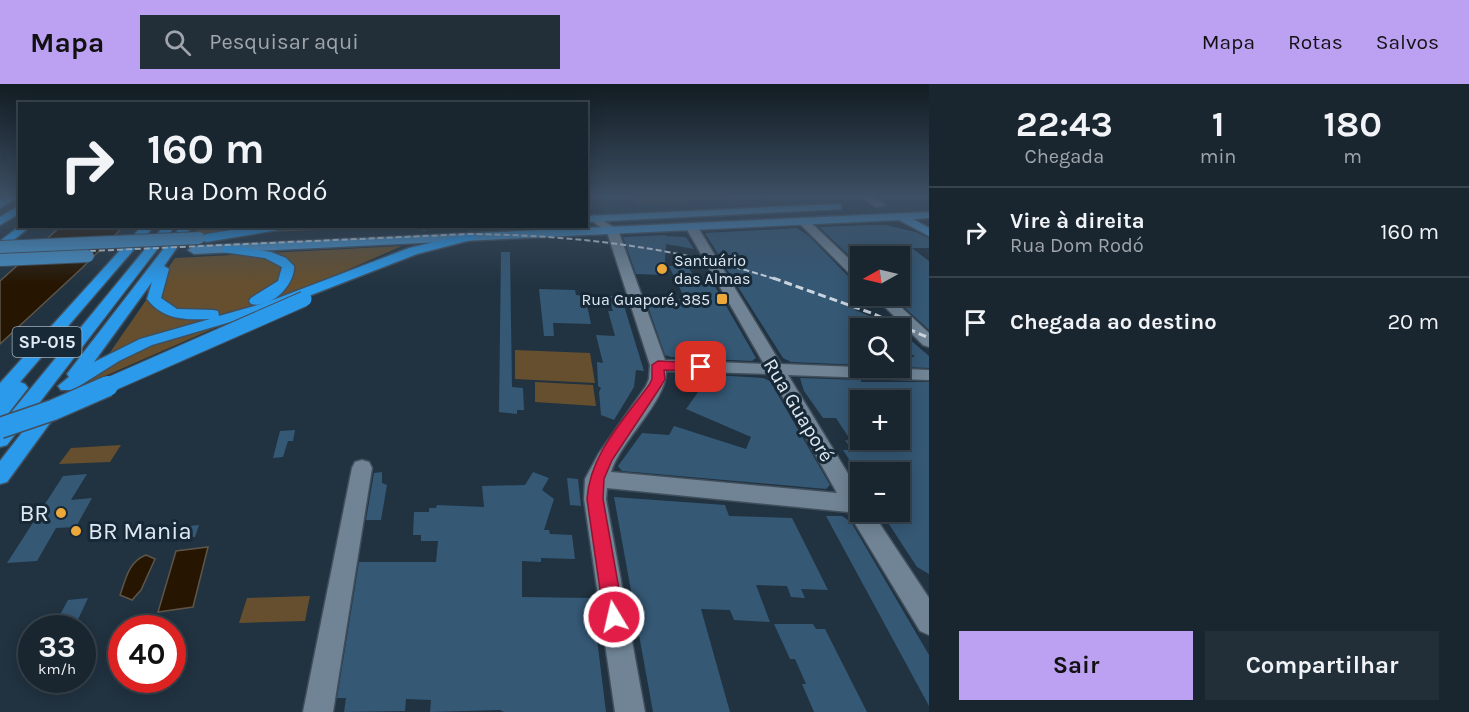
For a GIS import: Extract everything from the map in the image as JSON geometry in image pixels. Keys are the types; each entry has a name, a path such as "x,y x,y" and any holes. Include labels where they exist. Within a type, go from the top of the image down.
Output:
{"highway":[{"path":"0,247 24,228"},
{"path":"0,440 168,228"},
{"path":"0,476 186,228"},
{"path":"200,242 274,228"},
{"name":"SP-015","path":"0,394 145,231"},
{"path":"67,386 113,357 146,342 260,309 413,251 471,237"},
{"path":"161,262 163,265 154,299 160,308 179,315 213,314 234,309 254,303 285,284 289,275 288,266 277,256 227,249"},
{"path":"0,428 53,410 374,266"},
{"path":"0,411 88,304 93,289"}],"main road":[{"path":"0,247 200,242 227,249 685,226"},
{"path":"0,260 200,242 410,228"}],"street":[{"path":"605,226 612,230 658,365 658,379 655,386 605,459 596,479 595,499 630,712"},
{"name":"Rua Guaporé","path":"691,226 850,496"},
{"path":"808,226 850,266"},
{"path":"891,306 929,342"},
{"path":"658,365 929,375"},
{"path":"318,712 362,468"},
{"path":"596,479 850,504"},
{"name":"Rua Guaporé","path":"868,522 921,598 929,622"}],"shaded area":[{"path":"59,228 122,228 0,344 0,281"},
{"path":"198,228 365,228 193,235"},
{"path":"402,246 89,383 175,258"},
{"path":"515,350 590,353 595,383 515,379"},
{"path":"535,382 593,385 596,406 535,402"},
{"path":"121,445 110,462 59,464 71,448"},
{"path":"208,547 193,607 158,612 176,551"},
{"path":"146,555 155,559 141,590 132,600 120,595 131,567"},
{"path":"310,596 305,621 239,623 247,598"}],"building":[{"path":"892,226 916,232 929,238 929,248 912,248 929,261 929,330 903,306 910,306 910,246 850,246 850,257 819,227"},
{"path":"797,228 809,236 850,278 850,306 868,306 855,310 875,318 850,318 850,365 791,362 783,358 726,268 747,268 748,260 718,254 705,233"},
{"path":"666,235 686,237 694,249 666,244 664,275 636,274 623,237"},
{"path":"501,252 510,252 512,387 523,388 524,410 517,410 517,414 499,412"},
{"path":"669,266 688,266 697,283 713,283 756,358 752,361 665,355 646,301 680,302 679,299 685,299"},
{"path":"539,289 575,290 576,295 585,296 591,324 553,323 554,336 544,336"},
{"path":"608,296 621,296 644,371 636,370 634,387 614,420 601,415 599,392 601,388 598,386 597,362 603,363 596,335 615,336 608,311 613,311"},
{"path":"910,340 929,356 929,368 910,367 910,357 915,357 910,352"},
{"path":"698,374 763,378 770,381 830,485 826,489 622,471 618,466 642,433 669,435 674,426 746,449 751,437 686,409 703,385"},
{"path":"800,378 861,380 861,382 929,382 929,574 917,567 888,522 910,522 910,462 851,462 843,450 910,450 910,390 850,390 850,439 836,418 823,418 804,391"},
{"path":"295,430 293,441 288,441 283,457 273,458 280,431"},
{"path":"382,472 382,483 387,485 381,520 366,520 374,473"},
{"path":"533,472 549,478 542,490 554,499 544,530 549,530 550,534 572,535 575,559 541,558 541,562 522,561 522,597 592,598 606,712 504,712 500,710 430,712 431,700 406,699 405,711 344,712 346,698 337,698 359,562 436,562 438,541 421,541 421,535 413,535 414,512 429,512 429,508 436,508 437,505 484,507 482,486 525,485"},
{"name":"BR","path":"87,474 71,500 92,498 76,527 56,528 37,561 7,563 63,476"},
{"path":"567,478 578,479 581,506 570,505"},
{"path":"614,497 725,505 729,516 792,518 828,590 801,589 805,598 791,597 787,586 756,585 770,622 734,620 730,610 701,609 730,712 653,712"},
{"path":"826,516 842,516 851,522 929,655 929,706"},
{"path":"199,525 195,537 164,540 169,528"},
{"path":"88,598 80,615 60,615 68,600"},
{"path":"774,624 813,624 816,629 825,629 867,712 814,712 802,684 806,684 795,659 790,659"}],"railway":[{"path":"0,255 469,234 508,235 586,240 664,251 778,280"},
{"path":"773,278 874,314 929,338"}],"place":[{"name":"Santuário das Almas","path":"662,269"},
{"name":"Rua Guaporé, 385","path":"722,299"},
{"name":"BR","path":"61,513"},
{"name":"BR Mania","path":"76,531"}],"route":[{"path":"614,617 595,499 596,479 605,459 655,386 658,379 658,365 701,367"}]}
